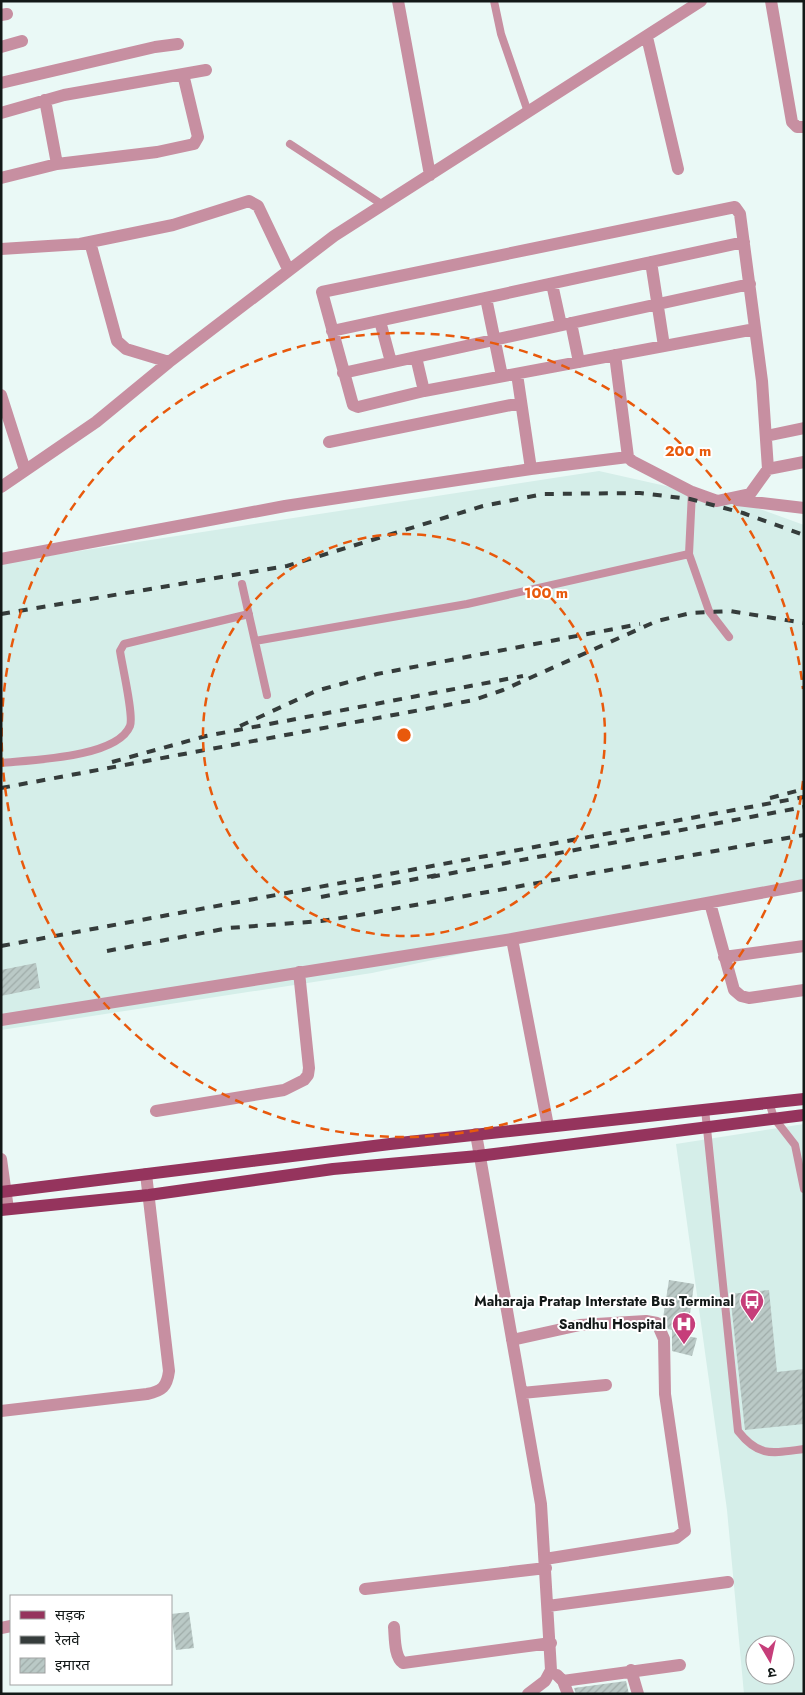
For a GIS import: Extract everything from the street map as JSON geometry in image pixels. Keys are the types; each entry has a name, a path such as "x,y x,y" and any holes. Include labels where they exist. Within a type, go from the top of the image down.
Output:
{"main road":[{"path":"4,1192 476,1134 804,1099"},
{"path":"5,1209 149,1195 334,1169 478,1156 804,1115"}],"street":[{"path":"398,1 430,176"},
{"path":"1,487 96,422 288,269 383,205 701,1"},
{"path":"770,1 792,122 797,127 804,127"},
{"path":"647,37 678,169"},
{"path":"1,47 22,41"},
{"path":"1,83 155,46 178,44"},
{"path":"1,113 45,100 206,70"},
{"path":"1,178 57,164 156,152 194,144 198,137 183,74"},
{"path":"45,100 57,164"},
{"path":"1,249 90,242 173,224 249,201 258,206 288,269"},
{"path":"616,355 628,457 632,462 692,492 717,501 750,494 768,469 762,381 750,284 738,209 730,206 322,292 353,405 358,407 424,391 517,374 616,355 755,329"},
{"path":"90,242 117,341 126,349 169,362"},
{"path":"332,331 744,242"},
{"path":"651,262 664,346"},
{"path":"552,284 580,362"},
{"path":"343,373 750,284"},
{"path":"486,298 493,340 502,376"},
{"path":"380,321 391,362"},
{"path":"416,357 424,391"},
{"path":"517,374 531,469"},
{"path":"1,395 25,470"},
{"path":"329,442 521,404"},
{"path":"766,436 804,428"},
{"path":"1,559 285,506 531,469 628,457"},
{"path":"768,469 804,462"},
{"path":"729,498 804,508"},
{"path":"1,1020 512,939 804,885"},
{"path":"710,903 734,990 741,996 749,998 804,990"},
{"path":"512,939 548,1126"},
{"path":"724,957 804,946"},
{"path":"156,1111 284,1090 304,1080 308,1075 309,1068 300,972"},
{"path":"476,1134 478,1156 541,1504 551,1643 551,1670 545,1680 528,1694"},
{"path":"1,1159 5,1209"},
{"path":"1,1411 147,1394 164,1388 169,1371 146,1174"},
{"path":"365,1589 546,1564 676,1538 685,1531 665,1394 664,1339 657,1323 646,1321 580,1325 512,1340"},
{"path":"522,1393 606,1385"},
{"path":"548,1606 728,1582"},
{"path":"394,1627 399,1660 404,1663 551,1643"},
{"path":"563,1681 631,1670 680,1665"},
{"path":"551,1670 563,1681 568,1694"},
{"path":"631,1670 638,1694"}],"lane":[{"path":"494,1 501,34 528,112"},
{"path":"290,144 383,205"},
{"path":"692,492 689,554 709,611 729,636"},
{"path":"255,641 466,604 689,554"},
{"path":"242,584 267,694"},
{"path":"1,763 69,757 87,753 125,734 131,719 120,651 124,644 249,614"},
{"path":"769,1102 774,1118 795,1145 804,1189"},
{"path":"705,1109 738,1431 748,1443 760,1451 773,1453 804,1448"}],"shaded area":[{"path":"599,471 746,504 804,525 804,881 372,973 1,1030 1,563"},
{"name":"Maharaja Pratap Interstate Bus Terminal","path":"804,1124 804,1694 744,1694 727,1510 676,1144"}],"building":[{"path":"36,963 40,988 1,996 1,970"},
{"path":"669,1280 694,1284 687,1336 697,1338 692,1356 672,1351 672,1330 668,1329 663,1318"},
{"path":"769,1290 777,1372 804,1369 804,1424 745,1430 730,1294"},
{"path":"189,1612 194,1648 176,1650 172,1614"},
{"path":"626,1681 629,1694 576,1694 574,1688"}],"railway":[{"path":"1,614 287,566 483,506 544,494 640,493 690,499 743,513 804,535"},
{"path":"1,788 474,700 503,690 657,621 691,613 730,611 804,623"},
{"path":"240,726 316,691 377,674 640,624"},
{"path":"112,762 206,736 523,676"},
{"path":"770,798 804,789"},
{"path":"1,946 804,797"},
{"path":"431,877 804,807"},
{"path":"107,951 229,928 321,921 354,916 804,835"},
{"path":"321,897 437,875"}],"place":[{"name":"Maharaja Pratap Interstate Bus Terminal","path":"752,1322"},
{"name":"Sandhu Hospital","path":"684,1345"}]}
